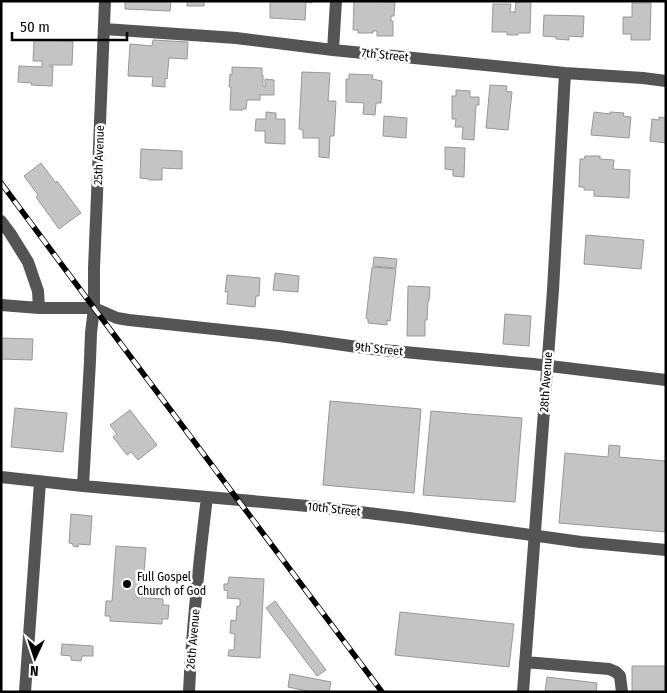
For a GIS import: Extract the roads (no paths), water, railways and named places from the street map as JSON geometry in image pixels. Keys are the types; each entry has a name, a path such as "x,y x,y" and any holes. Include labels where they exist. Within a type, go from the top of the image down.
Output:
{"street":[{"name":"25th Avenue","path":"83,486 94,308 94,268 106,1"},
{"path":"332,50 336,1"},
{"name":"7th Street","path":"104,29 236,38 332,50 666,81"},
{"name":"28th Avenue","path":"523,692 540,478 558,212 565,73"},
{"path":"1,221 28,262 38,291 39,308"},
{"path":"1,305 39,308 94,308"},
{"name":"9th Street","path":"94,308 117,318 155,323 666,380"},
{"name":"10th Street","path":"1,477 319,508 581,542 666,550"},
{"path":"26,692 40,482"},
{"name":"26th Avenue","path":"189,692 196,593 207,497"},
{"path":"525,662 609,669 620,676 622,692"}],"railway":[{"path":"1,183 382,692"}],"place":[{"name":"Full Gospel Church of God","path":"127,584"}]}
